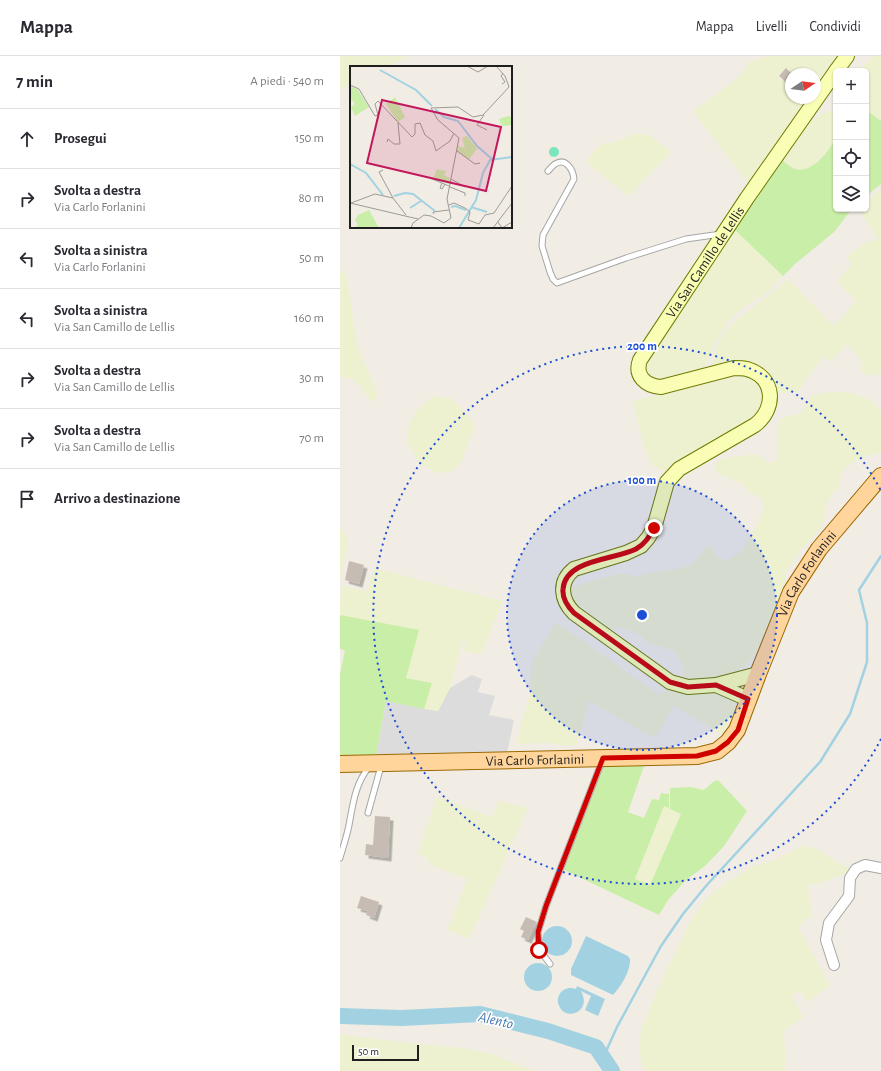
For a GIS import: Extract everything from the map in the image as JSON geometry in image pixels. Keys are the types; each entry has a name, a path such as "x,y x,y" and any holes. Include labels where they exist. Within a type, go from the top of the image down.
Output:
{"main road":[{"name":"Via San Camillo de Lellis","path":"838,68 847,56"},
{"name":"Via San Camillo de Lellis","path":"758,674 716,685 688,687 670,682 574,613 567,605 563,594 563,586 565,579 574,569 626,553 642,546 654,528 667,482 679,469 755,425 762,420 768,410 770,393 766,384 757,373 746,368 734,368 661,387 650,385 644,381 637,367 640,360 724,233 833,75"},
{"name":"Via Carlo Forlanini","path":"340,764 697,756 716,751 728,742 738,730 748,699 791,592 819,549 881,476"},
{"name":"Via San Camillo de Lellis","path":"716,685 748,699"}],"street":[{"path":"834,965 826,940 830,923 849,896 850,878 856,869 865,865 881,868"}],"lane":[{"path":"548,171 555,164 565,163 570,166 574,173 574,178 543,235 542,246 550,272 553,279 557,283 626,258 686,239 724,233"},
{"path":"550,964 539,950 538,932 546,906 603,758"},
{"path":"368,813 377,763"},
{"path":"340,858 355,792 364,772 377,763"}],"shaded area":[{"path":"472,675 482,679 478,692 495,696 489,715 514,720 507,753 376,756 386,701 438,711 450,688"}],"green space":[{"path":"340,56 409,56 389,66 350,66 350,85 340,90"},
{"path":"767,56 837,56 821,79 821,68 785,68 785,70 778,77 782,81 783,79 785,81 785,104 804,104 750,186 693,111 742,74 749,62"},
{"path":"873,56 881,56 881,121 869,112 869,68 861,68"},
{"path":"826,111 833,114 832,145 813,166 806,170 796,169 783,162 780,156 802,125"},
{"path":"869,112 881,121 881,184 869,194"},
{"path":"637,133 651,136 671,152 629,196 586,163 592,153 602,144 614,142"},
{"path":"833,142 833,212 850,212 834,232 795,264 783,276 734,229 780,156 783,161 791,167 805,169 818,162"},
{"path":"554,147 559,152 554,157 549,152"},
{"path":"881,189 881,374 866,375 860,368 863,362 847,344 831,362 824,356 797,392 775,393 760,368 751,363 740,362 710,368 718,344 724,332 738,318 788,279 834,326 856,301 837,281 852,265 847,257 859,247 870,241 878,240 861,212 869,212 869,199"},
{"path":"734,229 783,276 765,294 745,306 727,322 702,373 661,384 642,374 645,357"},
{"path":"340,271 344,272 347,278 357,344 376,389 377,397 372,401 360,385 354,380 340,376"},
{"path":"742,375 749,375 762,385 764,400 757,413 749,421 709,444 666,472 652,465 645,451 633,401"},
{"path":"843,392 856,394 873,402 881,411 881,452 861,458 849,464 842,471 839,488 831,494 826,506 826,515 823,523 814,536 801,549 785,576 787,582 758,649 749,662 736,672 705,682 685,679 683,668 675,651 652,645 646,642 642,636 620,627 611,629 574,601 569,594 572,587 617,574 638,577 649,573 682,568 692,564 706,547 711,546 716,556 727,561 737,554 744,548 759,521 764,507 763,499 749,492 741,483 718,474 714,466 718,461 726,458 757,454 767,462 774,462 778,458 777,430 780,420 786,416 801,414 812,395"},
{"path":"433,396 450,398 461,407 475,425 462,460 455,469 449,472 441,473 433,471 423,465 417,460 407,442 407,433 410,422 416,411"},
{"path":"340,528 346,535 348,541 340,580"},
{"path":"374,568 502,601 481,655 464,651 466,639 463,639 450,688 438,711 424,709 432,683 406,678 340,615 340,601 343,586 367,591"},
{"path":"340,615 419,630 406,678 432,683 424,709 386,701 376,756 340,757 340,674 345,650 340,649"},
{"path":"556,622 659,695 667,690 712,689 740,702 737,718 725,734 719,733 674,705 655,738 589,701 577,745 567,746 548,743 516,744 530,693 531,664"},
{"path":"646,760 628,812 644,818 652,799 659,800 661,793 669,794 669,808 664,806 635,879 650,885 681,814 670,809 670,788 690,787 704,790 713,782 718,780 747,811 724,846 705,866 686,880 668,900 659,915 562,869 604,761"},
{"path":"437,797 492,817 499,801 528,808 469,939 448,930 467,879 429,864 428,858 418,853"},
{"path":"664,806 681,813 650,886 635,879"},
{"path":"803,845 817,849 849,868 848,873 820,883 808,884 812,919 804,919 804,924 798,927 830,986 807,1002 801,991 792,995 803,1018 785,1029 784,1032 786,1071 647,1071 644,1069 640,1056 639,1041 642,1028 662,979 693,916 708,897 725,883 754,866 777,859"},
{"path":"340,1034 468,1049 490,1053 533,1071 340,1071"}],"water":[{"path":"557,926 568,930 572,941 568,952 557,956 546,952 542,941 546,930"},
{"path":"586,936 628,956 630,959 629,968 625,978 613,995 571,975 571,969"},
{"path":"538,963 548,967 552,977 548,987 538,991 528,987 524,977 528,967"},
{"path":"577,986 605,999 598,1016 585,1010 591,996 581,991 584,999 580,1010 571,1014 565,1013 561,1009 558,1000 561,992 568,988 576,989"}],"building":[{"path":"785,69 785,81 779,76"},
{"path":"349,561 364,565 359,584 345,580"},
{"path":"375,816 390,817 388,858 365,855 366,844 373,845"},
{"path":"361,896 379,902 374,918 366,915 368,911 357,908"},
{"path":"526,917 537,922 528,940 521,937 524,931 520,929"}],"waterway":[{"path":"603,1058 617,1027 661,946 683,914 706,886 820,762 850,714 867,662 867,623 859,590 881,556"},
{"name":"Alento","path":"340,1016 402,1018 480,1014 548,1031 596,1047 612,1071"}],"route":[{"path":"539,950 538,932 546,906 603,758 697,756 716,751 728,742 738,730 748,699 716,685 688,687 670,682 574,613 567,605 563,594 563,586 565,579 574,569 637,549 645,543 654,528"}]}
